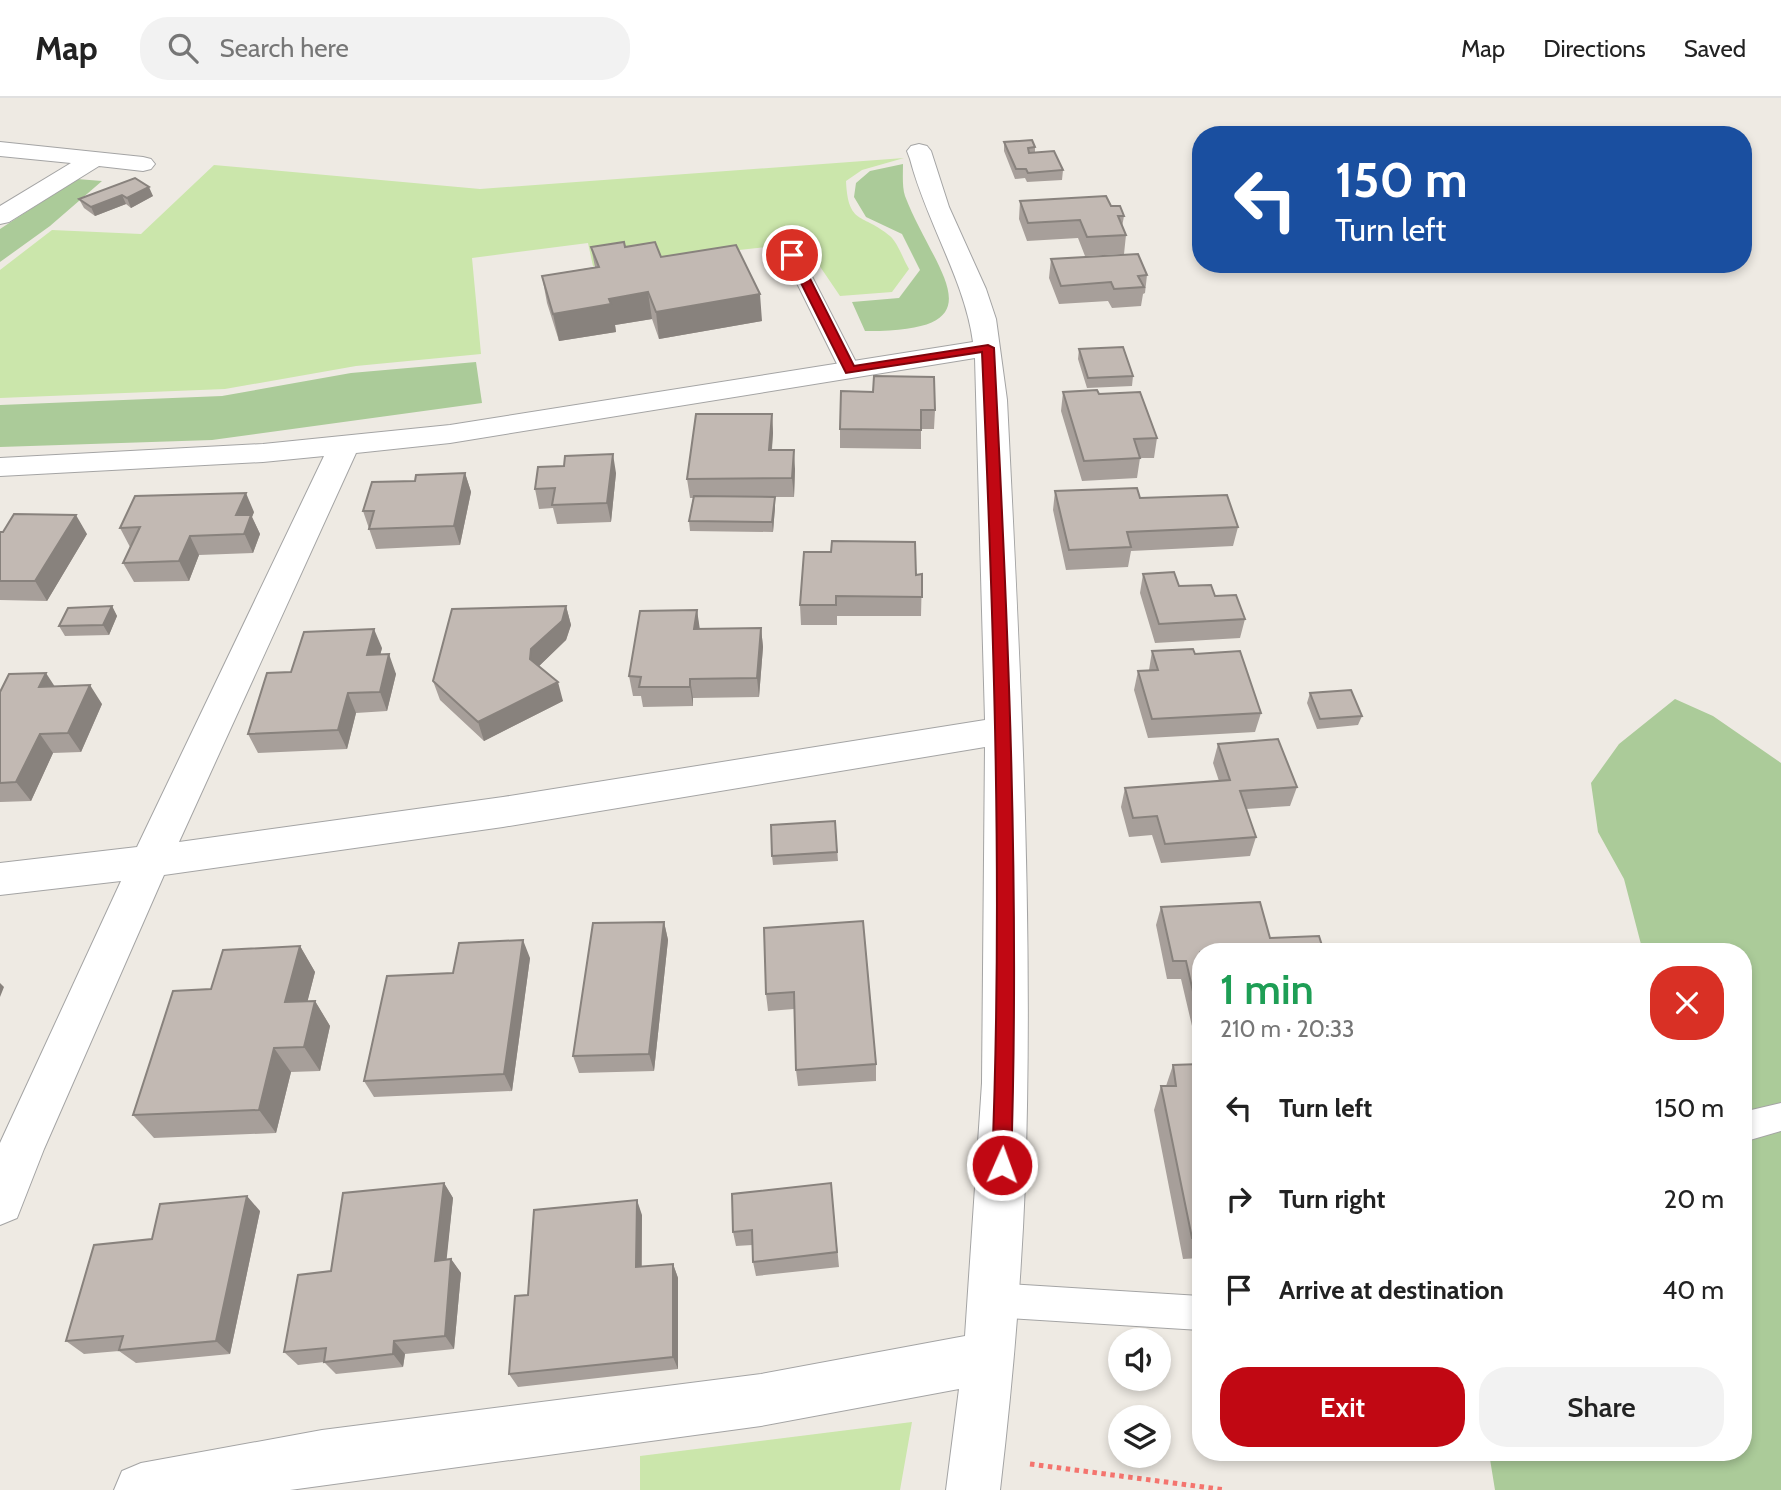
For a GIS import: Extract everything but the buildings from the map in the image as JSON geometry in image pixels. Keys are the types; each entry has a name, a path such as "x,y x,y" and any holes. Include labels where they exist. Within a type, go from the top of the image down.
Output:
{"street":[{"path":"0,149 143,164"},
{"path":"919,151 940,216 976,296 988,348 1004,730 1006,1035 994,1300 975,1473"},
{"path":"0,217 95,159"},
{"path":"0,467 167,460 344,446 540,422 988,348"},
{"path":"0,1202 21,1149 150,862 344,446"},
{"path":"0,879 150,862 525,810 1004,730"},
{"path":"141,1490 322,1458 761,1400 871,1382 988,1358"}],"lane":[{"path":"792,255 850,370"},
{"path":"1752,1125 1781,1117"},
{"path":"994,1300 1192,1312"}],"path":[{"path":"975,1473 1226,1490"}],"green space":[{"path":"904,158 862,170 846,181 847,195 854,212 893,239 909,269 892,292 840,296 804,243 593,266 588,243 472,258 481,354 356,366 225,389 0,398 0,270 52,230 141,234 214,165 480,189"},
{"path":"903,164 905,196 942,272 948,292 947,309 934,321 908,329 865,331 852,302 899,298 920,270 902,234 866,217 854,197 856,183 870,171"},
{"path":"77,179 102,181 50,226 0,262 0,229"},
{"path":"476,362 482,403 212,440 0,447 0,405 222,396 351,373"},
{"path":"1675,699 1713,716 1781,763 1781,1490 1495,1490 1490,1461 1752,1461 1752,943 1641,943 1624,879 1598,832 1591,783 1619,744"},
{"path":"912,1422 900,1490 640,1490 640,1456"}],"route":[{"path":"792,255 850,370 988,348 1001,632 1006,822 1006,1035 1002,1165"}]}
